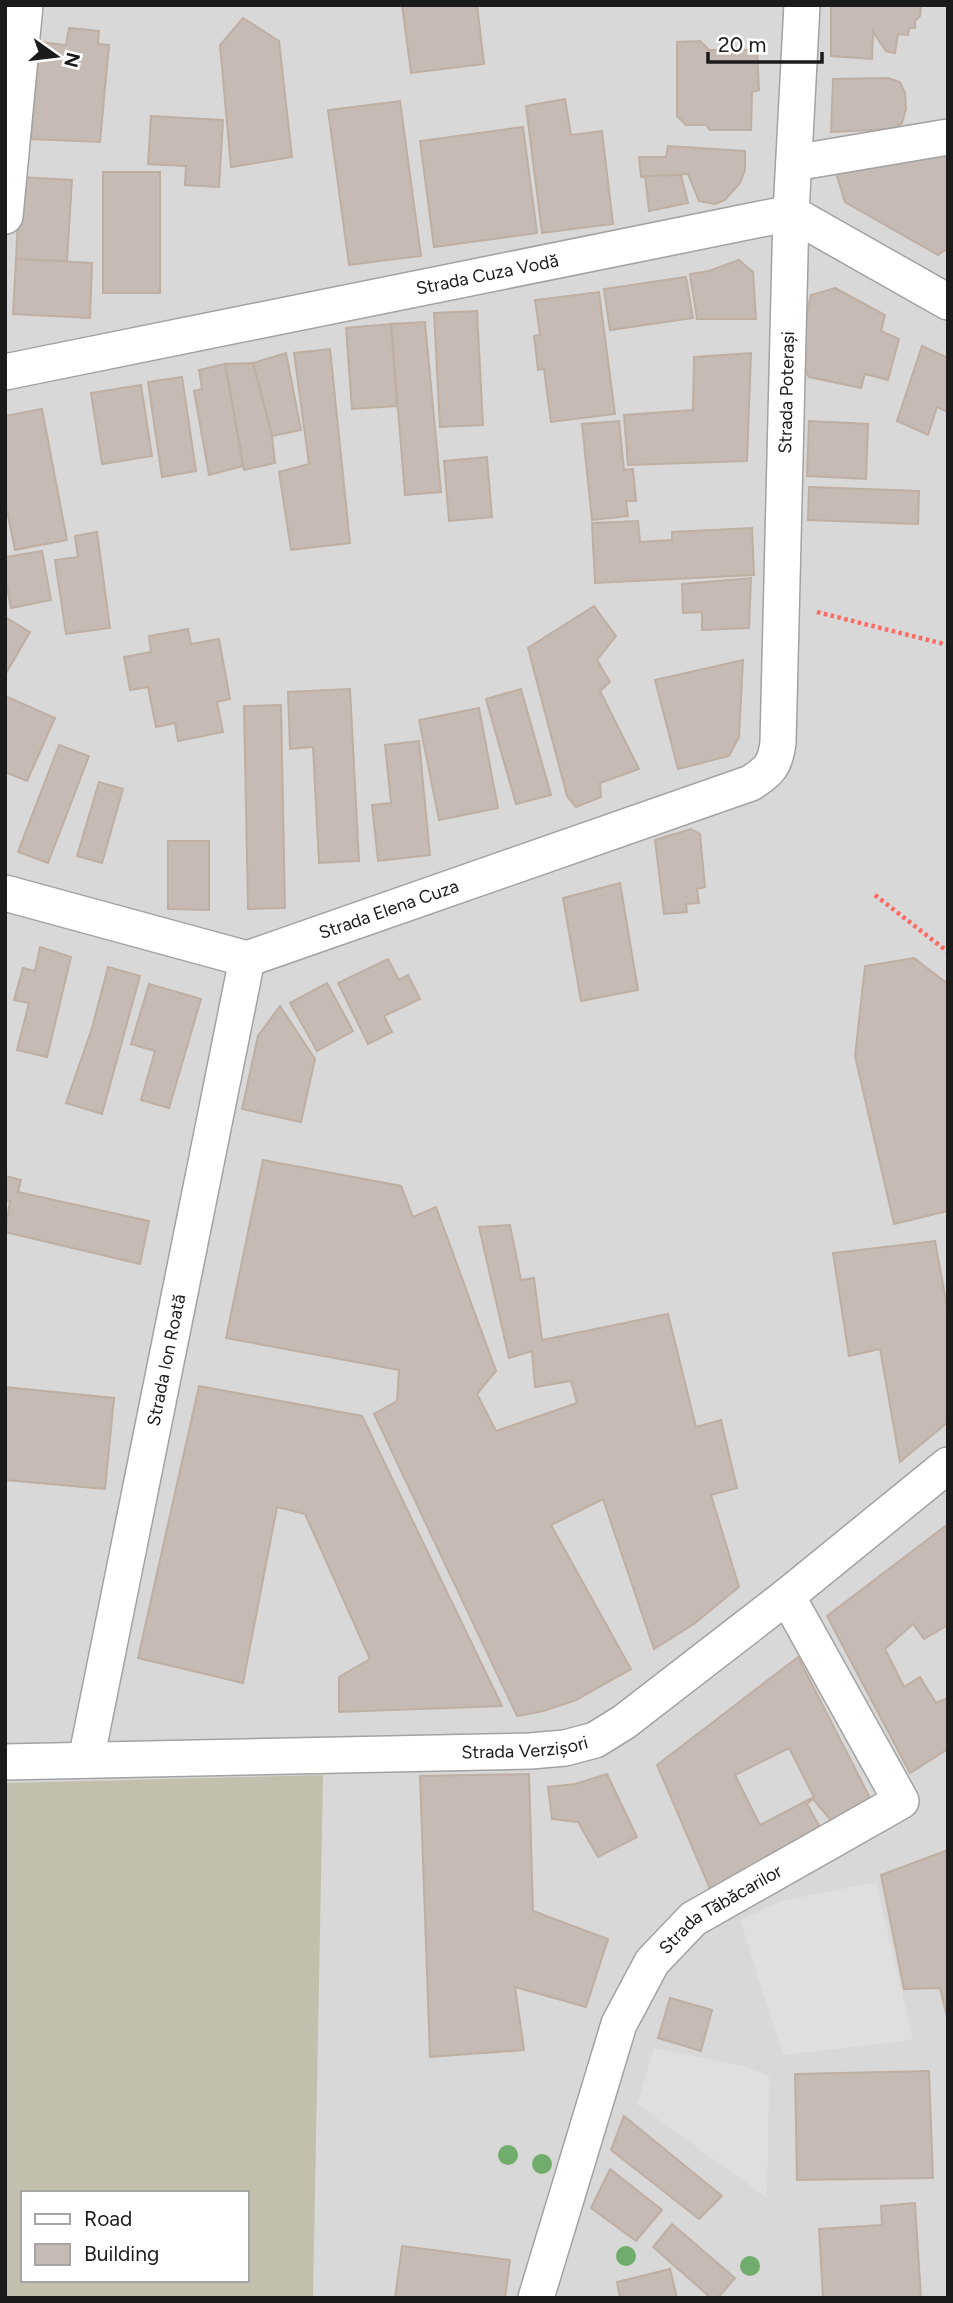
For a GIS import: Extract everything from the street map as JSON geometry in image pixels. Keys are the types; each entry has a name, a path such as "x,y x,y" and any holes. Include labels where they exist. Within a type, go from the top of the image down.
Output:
{"street":[{"path":"5,216 25,5"},
{"name":"Strada Poterași","path":"764,774 776,761 778,743 791,213 802,5"},
{"path":"794,163 948,137"},
{"path":"791,213 948,302"},
{"name":"Strada Cuza Vodă","path":"5,372 791,213"},
{"name":"Strada Elena Cuza","path":"247,959 751,783 764,774"},
{"path":"5,893 247,959"},
{"name":"Strada Ion Roată","path":"86,1760 247,959"},
{"name":"Strada Verzișori","path":"5,1762 530,1751 565,1748 595,1740 624,1722 787,1596 948,1465"},
{"name":"Strada Tăbăcarilor","path":"536,2298 619,2024 652,1962 693,1919 901,1801 787,1596"}],"path":[{"path":"817,612 948,645"},
{"path":"875,895 948,953"}],"shaded area":[{"path":"5,5 948,5 948,2298 5,2298"},
{"path":"323,1775 313,2298 5,2298 5,1783"},
{"path":"876,1882 913,2040 783,2055 740,1920 781,1901"},
{"path":"654,2048 743,2066 769,2076 767,2198 637,2104"}],"building":[{"path":"402,5 477,5 484,64 411,73"},
{"path":"831,5 921,7 915,28 909,28 908,35 898,34 895,53 886,51 873,32 872,59 831,56"},
{"path":"243,18 279,41 292,157 231,167 220,45"},
{"path":"69,28 99,31 98,44 109,45 100,142 31,139 39,42 66,45"},
{"path":"700,41 709,50 757,50 759,90 752,92 751,130 710,130 706,125 686,125 677,116 677,42"},
{"path":"888,78 900,82 905,93 906,109 902,123 893,129 831,132 833,79"},
{"path":"565,99 571,135 602,131 613,224 542,233 526,106"},
{"path":"400,101 421,256 349,265 328,110"},
{"path":"151,116 223,120 219,187 185,185 186,166 148,164"},
{"path":"523,127 537,233 434,247 420,141"},
{"path":"668,146 745,151 745,170 740,183 725,200 715,204 699,201 688,174 641,177 639,157 666,157"},
{"path":"948,154 948,248 938,255 845,202 836,173"},
{"path":"103,172 160,172 160,293 103,293"},
{"path":"681,175 688,203 649,211 645,176"},
{"path":"20,177 72,180 67,261 16,259"},
{"path":"16,259 92,263 90,318 13,314"},
{"path":"739,260 753,272 756,319 697,319 690,274 709,271"},
{"path":"686,277 693,318 610,330 604,289"},
{"path":"835,288 885,315 881,331 899,339 888,380 865,374 861,388 809,377 797,357 811,295"},
{"path":"599,292 615,414 551,422 544,369 538,370 534,336 540,335 535,300"},
{"path":"477,311 483,425 440,427 434,313"},
{"path":"425,322 441,492 405,495 391,324"},
{"path":"391,324 397,406 352,409 346,328"},
{"path":"922,346 948,358 948,412 937,407 928,435 897,421"},
{"path":"330,349 350,543 291,550 279,472 309,464 294,353"},
{"path":"286,353 301,430 272,436 253,363"},
{"path":"751,353 747,461 628,465 624,415 693,410 694,357"},
{"path":"253,363 272,436 275,463 244,470 225,364"},
{"path":"225,364 243,466 209,475 194,391 202,389 199,370"},
{"path":"182,377 196,471 162,477 148,382"},
{"path":"141,385 152,456 102,464 91,393"},
{"path":"42,409 67,540 15,550 5,501 5,416"},
{"path":"619,421 624,470 633,469 636,501 626,501 628,516 592,520 582,424"},
{"path":"809,421 868,424 866,479 807,476"},
{"path":"487,457 492,517 449,521 444,461"},
{"path":"809,487 919,491 918,524 808,520"},
{"path":"638,521 640,542 672,540 672,532 752,528 754,575 595,583 592,523"},
{"path":"97,532 110,628 66,634 55,560 78,557 75,536"},
{"path":"42,551 51,600 11,608 5,577 5,557"},
{"path":"751,578 749,628 702,630 702,612 683,613 682,584"},
{"path":"594,606 616,636 597,660 610,682 600,691 639,769 600,783 601,797 576,807 567,796 528,648"},
{"path":"5,617 30,632 5,675"},
{"path":"188,629 191,644 219,639 230,699 217,702 223,732 178,741 175,723 156,727 148,687 130,690 124,657 151,652 149,636"},
{"path":"743,660 739,737 729,756 678,769 655,680"},
{"path":"350,689 359,861 319,863 313,747 290,749 288,692"},
{"path":"521,689 551,795 516,804 486,699"},
{"path":"5,696 55,718 27,781 5,772"},
{"path":"281,705 285,908 248,909 244,706"},
{"path":"479,708 498,808 439,820 419,720"},
{"path":"419,741 430,855 378,861 372,805 391,803 385,745"},
{"path":"59,745 89,756 48,863 18,852"},
{"path":"99,782 123,789 102,863 77,856"},
{"path":"691,829 700,834 705,887 697,889 699,903 686,904 687,912 664,914 655,840"},
{"path":"168,841 209,841 209,910 168,909"},
{"path":"620,883 638,990 581,1001 563,898"},
{"path":"40,947 71,957 47,1057 17,1050 29,1003 14,1000 23,968 35,971"},
{"path":"914,958 948,984 948,1211 894,1224 855,1056 865,966"},
{"path":"388,959 399,980 408,975 420,999 384,1016 392,1032 368,1044 338,983"},
{"path":"108,967 140,976 102,1114 66,1103 92,1028"},
{"path":"327,983 353,1031 317,1051 290,1003"},
{"path":"149,984 201,999 169,1108 141,1100 155,1051 131,1044"},
{"path":"280,1006 315,1059 301,1122 242,1109 258,1036"},
{"path":"263,1160 401,1186 413,1217 436,1207 496,1371 477,1394 496,1431 577,1403 571,1381 535,1387 532,1351 509,1358 479,1227 510,1225 521,1280 534,1278 542,1340 668,1314 696,1427 721,1420 737,1488 711,1495 739,1587 694,1624 654,1649 603,1499 551,1525 631,1669 576,1700 517,1716 374,1414 397,1401 399,1370 226,1338"},
{"path":"5,1176 21,1180 18,1192 149,1221 140,1264 5,1232 10,1201 5,1200"},
{"path":"935,1241 948,1312 948,1422 900,1462 880,1349 849,1356 833,1253"},
{"path":"199,1386 362,1416 502,1706 339,1712 339,1677 370,1659 305,1514 277,1507 243,1683 138,1658"},
{"path":"5,1387 114,1398 105,1489 5,1480"},
{"path":"948,1524 948,1625 924,1639 913,1624 885,1649 904,1687 920,1677 936,1703 948,1698 948,1749 910,1773 827,1616"},
{"path":"798,1657 869,1796 870,1805 834,1824 813,1799 807,1804 821,1829 711,1891 657,1765","holes":["789,1748 814,1797 760,1825 735,1775"]},
{"path":"529,1774 533,1911 608,1939 586,2007 515,1987 524,2050 430,2057 420,1776"},
{"path":"607,1774 637,1837 598,1857 578,1822 552,1819 548,1787 575,1784"},
{"path":"948,1850 948,2021 940,1988 904,1989 881,1875"},
{"path":"670,1998 712,2010 701,2051 658,2038"},
{"path":"929,2071 933,2178 797,2180 795,2074"},
{"path":"624,2116 722,2196 699,2219 611,2150"},
{"path":"610,2169 662,2210 636,2241 591,2208"},
{"path":"915,2203 921,2298 823,2298 819,2229 882,2225 881,2206"},
{"path":"672,2224 735,2278 718,2298 711,2298 653,2247"},
{"path":"402,2246 510,2260 505,2298 395,2298"},
{"path":"670,2269 677,2298 620,2298 617,2282"}]}
